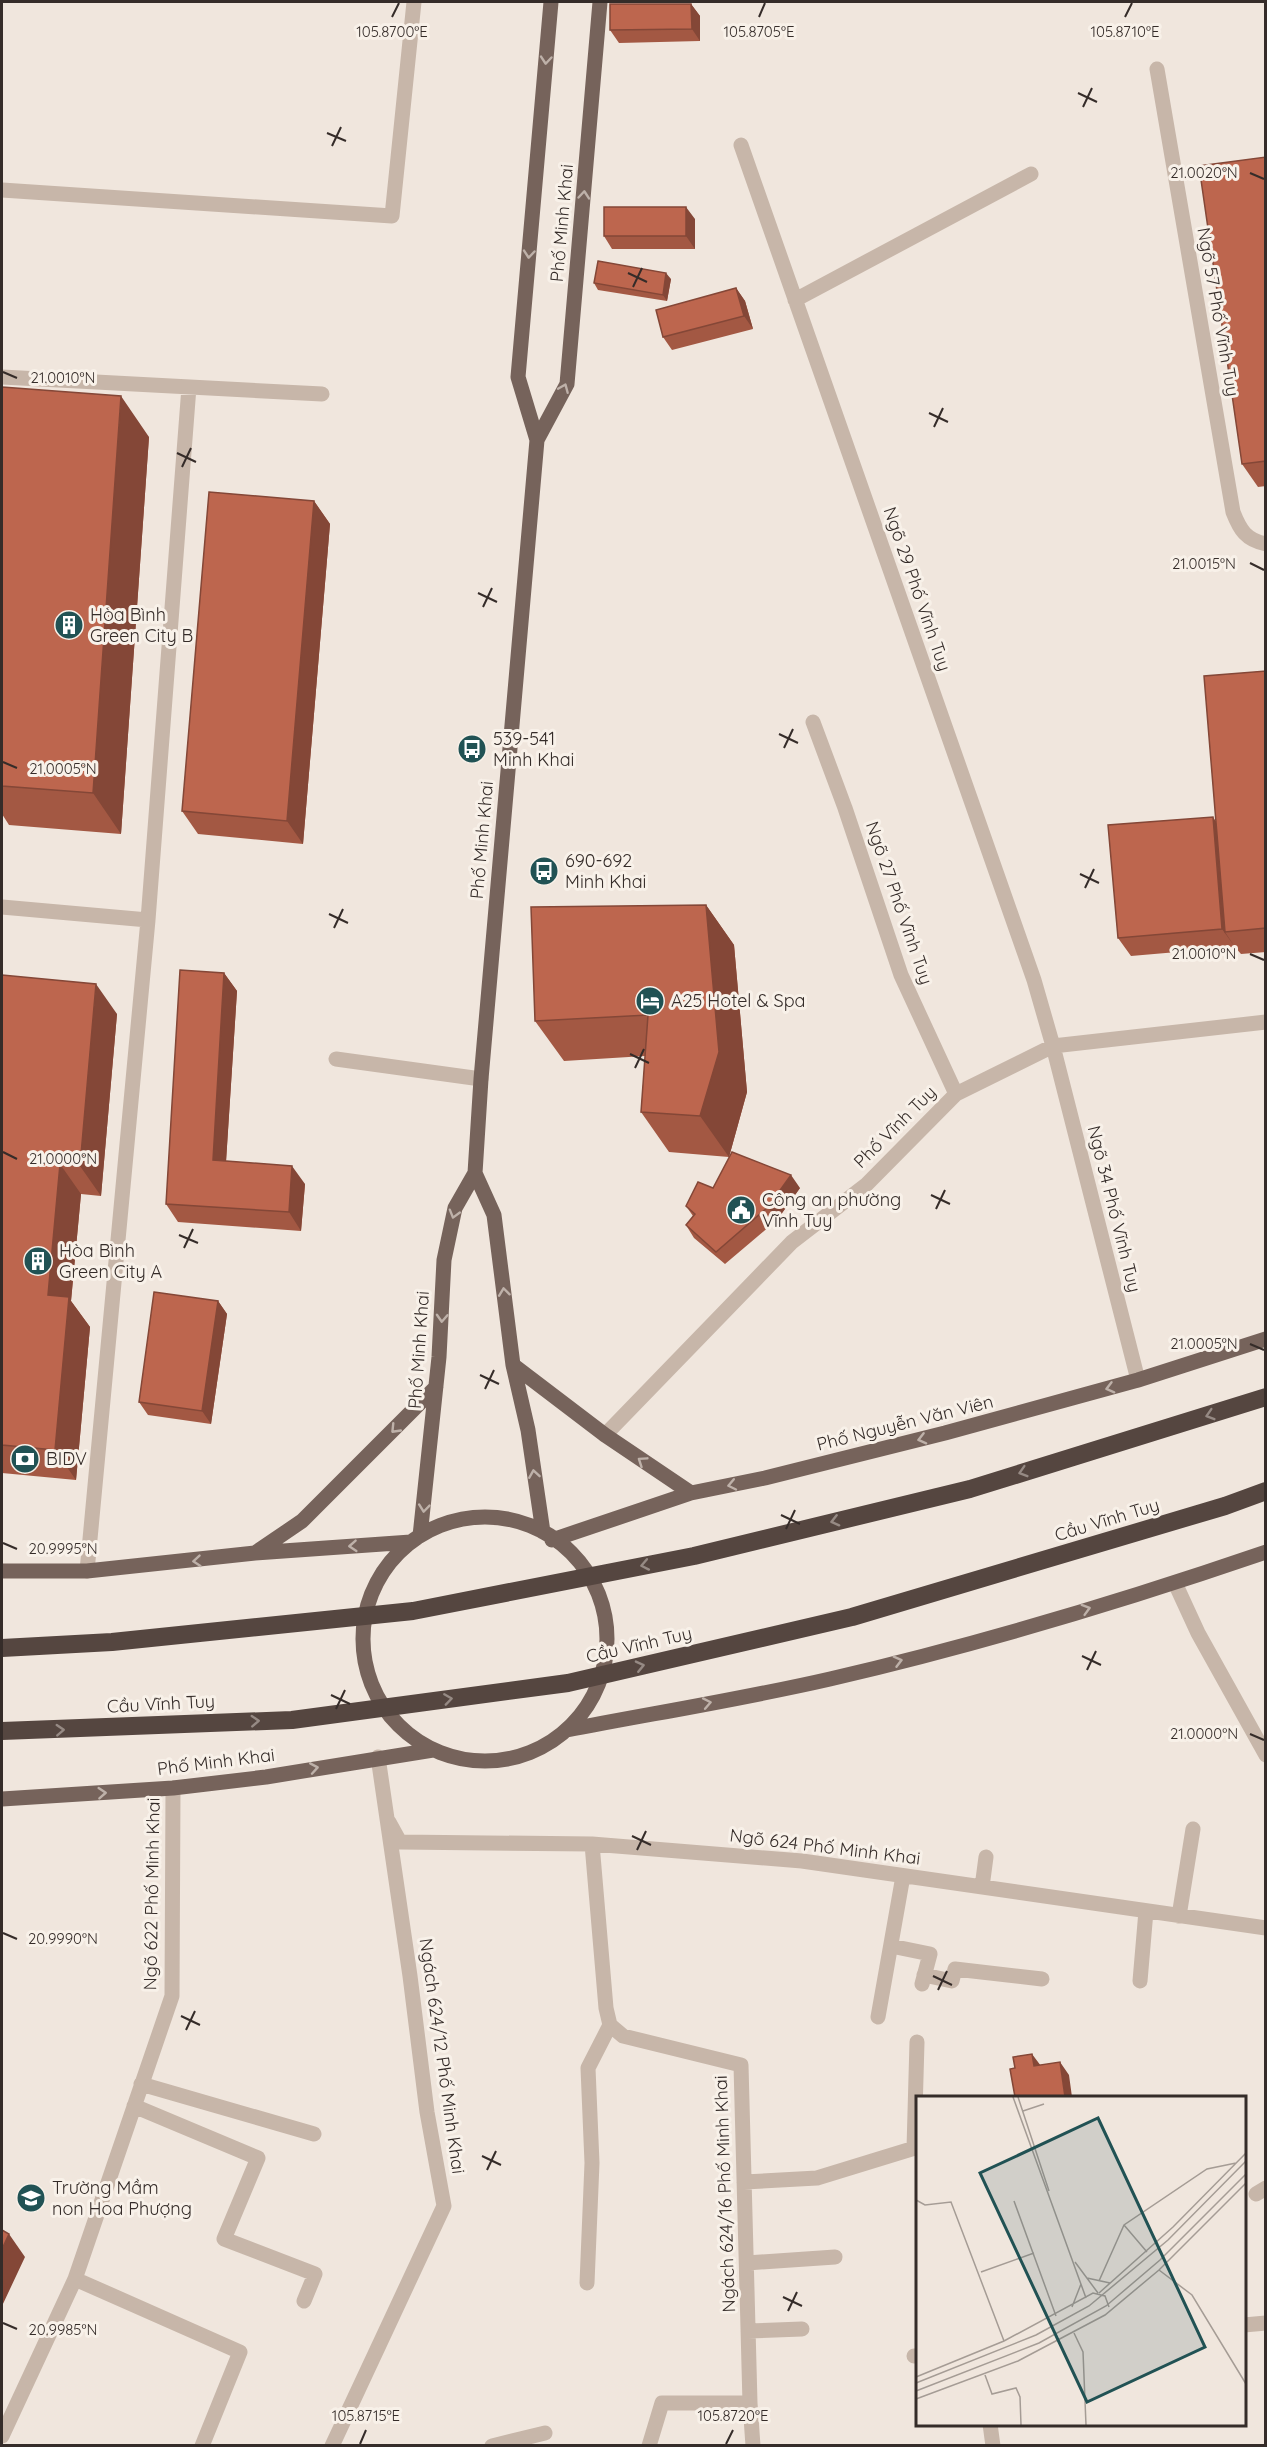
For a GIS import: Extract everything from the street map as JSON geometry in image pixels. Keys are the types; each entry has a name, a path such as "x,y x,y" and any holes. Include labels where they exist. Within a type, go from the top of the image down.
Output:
{"highway":[{"path":"2,1647 112,1642 425,1609 693,1556 970,1489 1266,1397"},
{"name":"Cầu Vĩnh Tuy","path":"2,1731 292,1720 568,1683 852,1617 1225,1506 1266,1491"}],"main road":[{"name":"Phố Minh Khai","path":"416,1539 436,1387 444,1260 455,1208 475,1173 481,1079 537,440 518,377 551,2"},
{"name":"Phố Minh Khai","path":"537,440 567,384 600,2"},
{"name":"Phố Minh Khai","path":"475,1173 495,1215 513,1365 548,1536"},
{"name":"Phố Nguyễn Văn Viên","path":"548,1536 691,1493 765,1478 934,1436 1138,1380 1266,1339"},
{"path":"513,1365 605,1436 691,1493"},
{"path":"255,1553 302,1521 436,1387"},
{"path":"465,1518 503,1518 548,1536 576,1559 598,1594 607,1635 608,1668 598,1691 567,1730 552,1742 512,1758 471,1761 433,1750 401,1728 377,1698 364,1661 363,1622 374,1585 397,1554 416,1539 427,1531 465,1518"},
{"path":"2,1571 87,1571 416,1539"},
{"path":"567,1730 830,1679 996,1635 1175,1583 1266,1552"},
{"name":"Phố Minh Khai","path":"2,1799 172,1788 266,1777 378,1757 433,1750"}],"street":[{"path":"2,189 392,216 414,2"},
{"name":"Ngõ 57 Phố Vĩnh Tuy","path":"1157,69 1233,512 1241,531 1254,542 1266,544"},
{"name":"Ngõ 29 Phố Vĩnh Tuy","path":"741,145 1034,980 1053,1046"},
{"path":"795,300 1031,174"},
{"path":"2,377 322,394"},
{"path":"87,1571 148,920 189,387"},
{"name":"Ngõ 27 Phố Vĩnh Tuy","path":"813,722 845,808 901,975 956,1094"},
{"path":"2,907 148,920"},
{"name":"Phố Vĩnh Tuy","path":"605,1436 792,1242 866,1185 956,1094 1053,1046 1266,1022"},
{"name":"Ngõ 34 Phố Vĩnh Tuy","path":"1053,1046 1138,1380"},
{"path":"336,1059 481,1079"},
{"path":"1175,1583 1198,1633 1266,1755"},
{"name":"Ngách 624/12 Phố Minh Khai","path":"332,2445 444,2206 426,2112 389,1822 378,1757"},
{"name":"Ngõ 622 Phố Minh Khai","path":"2,2436 75,2279 172,1996 172,1788"},
{"name":"Ngõ 624 Phố Minh Khai","path":"389,1822 400,1842 592,1844 802,1861 1266,1928"},
{"path":"1179,1916 1193,1829"},
{"path":"587,2283 592,2163 588,2068 610,2025 592,1844"},
{"path":"981,1887 986,1857"},
{"path":"878,2017 903,1876"},
{"path":"1140,1981 1146,1911"},
{"path":"891,1946 930,1954 923,1979 952,1981 955,1969 1042,1979"},
{"name":"Ngách 624/16 Phố Minh Khai","path":"610,2025 623,2036 741,2065 753,2445"},
{"path":"916,2096 917,2042"},
{"path":"141,2084 314,2134"},
{"path":"134,2106 258,2158 224,2239 315,2274 304,2301"},
{"path":"744,2182 817,2178 916,2147"},
{"path":"747,2263 835,2257"},
{"path":"75,2279 240,2352 202,2445"},
{"path":"1246,2325 1266,2323"},
{"path":"748,2331 802,2330"},
{"path":"649,2445 662,2403 750,2403"},
{"path":"990,2426 993,2445"},
{"path":"492,2445 545,2433"}],"building":[{"path":"610,4 691,4 692,29 610,30"},
{"path":"1266,157 1266,461 1242,464 1199,166"},
{"path":"604,207 686,207 686,236 604,236"},
{"path":"598,261 666,273 663,295 594,283"},
{"path":"736,288 744,316 663,337 656,310"},
{"name":"Hòa Bình Green City B","path":"2,387 121,396 93,793 2,786"},
{"path":"209,492 314,501 287,821 182,811"},
{"path":"1266,671 1266,928 1225,932 1204,676"},
{"path":"1213,817 1222,929 1118,938 1108,825"},
{"path":"706,905 719,1052 700,1116 641,1112 648,1015 535,1021 531,907"},
{"path":"180,970 224,973 213,1160 292,1166 289,1212 166,1204"},
{"name":"Hòa Bình Green City A","path":"2,975 96,984 80,1166 60,1164 48,1295 69,1297 55,1450 2,1445"},
{"name":"Công an phường Vĩnh Tuy","path":"732,1152 791,1175 768,1207 716,1252 686,1225 695,1214 686,1206 698,1182 713,1188"},
{"path":"154,1292 218,1301 202,1411 139,1402"},
{"path":"1032,2054 1034,2066 1060,2062 1065,2096 1015,2096 1010,2069 1015,2068 1013,2057"},
{"path":"2,2230 9,2234 2,2249"}],"place":[{"name":"Hòa Bình Green City B","path":"69,625"},
{"name":"539-541 Minh Khai","path":"472,749"},
{"name":"690-692 Minh Khai","path":"544,871"},
{"name":"A25 Hotel & Spa","path":"650,1001"},
{"name":"Công an phường Vĩnh Tuy","path":"741,1210"},
{"name":"Hòa Bình Green City A","path":"38,1261"},
{"name":"BIDV","path":"25,1459"},
{"name":"Trường Mầm non Hoa Phượng","path":"31,2198"}]}
